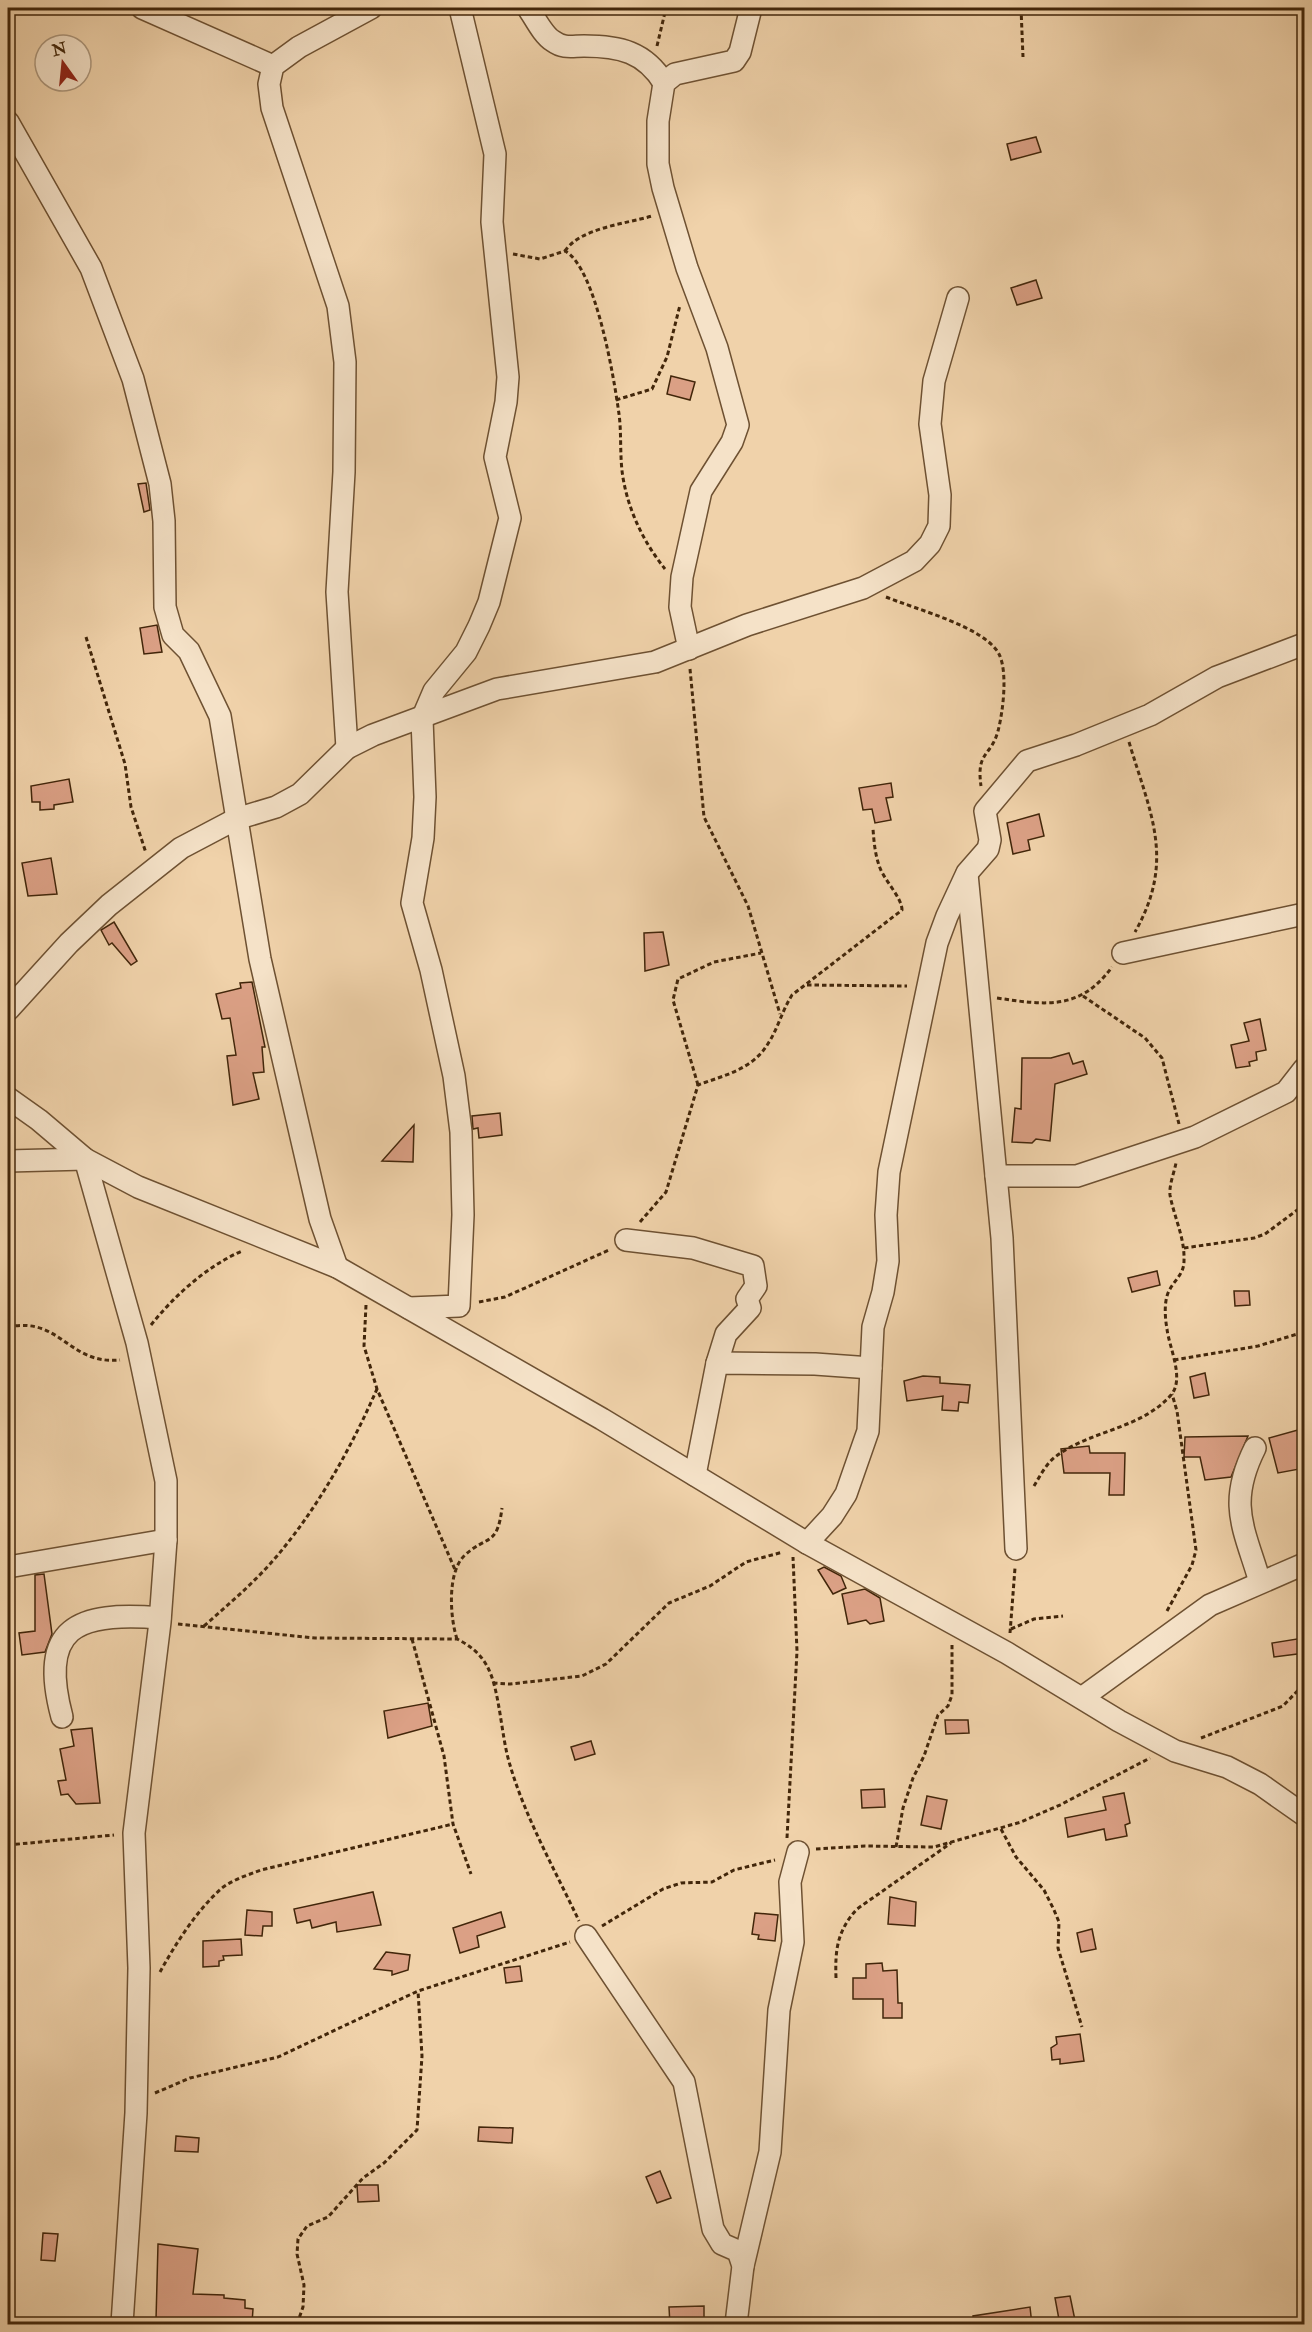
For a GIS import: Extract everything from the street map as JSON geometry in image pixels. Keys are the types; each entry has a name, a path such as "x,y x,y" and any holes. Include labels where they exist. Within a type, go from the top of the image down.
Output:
{"street":[{"path":"142,8 273,66"},
{"path":"347,748 337,592 344,472 345,363 338,306 272,108 269,84 273,66 299,47 371,8"},
{"path":"408,1308 459,1306 463,1215 461,1132 454,1076 434,980 412,903 424,818 425,767 422,719 435,691 465,652 479,626 489,602 510,518 495,457 506,402 508,377 492,222 495,154 460,8"},
{"path":"528,8 550,40 563,47 584,46 623,50 642,57 658,74 658,164 687,268 717,348 738,425 732,442 701,491 681,590 680,607 689,649"},
{"path":"658,74 675,74 734,61 740,52 751,8"},
{"path":"8,122 91,268 133,379 160,484 164,521 165,608 173,635 189,651 220,716 260,959 320,1219 337,1268"},
{"path":"8,1010 69,943 109,905 181,848 236,819 276,807 300,794 347,748 373,735 422,719 497,689 561,676 628,668 689,649 747,625 863,588 914,561 930,544 939,526 940,495 930,424 934,381 958,298"},
{"path":"807,1543 832,1516 846,1494 868,1431 873,1327 883,1292 888,1261 886,1215 889,1172 930,986 937,943 946,916 967,873 988,849 990,840 985,811 1027,761 1124,726 1150,715 1217,677 1305,644"},
{"path":"967,873 1002,1238 1016,1549"},
{"path":"1123,953 1305,914"},
{"path":"996,1176 1077,1176 1195,1137 1286,1092 1305,1069"},
{"path":"8,1098 39,1120 85,1159 138,1187 337,1268 695,1475 807,1543 952,1625 1007,1653 1172,1750 1227,1767 1260,1784 1305,1815"},
{"path":"8,1161 85,1159"},
{"path":"85,1159 138,1351 166,1481 166,1540 160,1620 134,1833 139,1968 136,2106 122,2325"},
{"path":"626,1240 693,1248 753,1266 756,1286 747,1299 750,1308 726,1334 717,1363 695,1475"},
{"path":"717,1363 815,1364 871,1368"},
{"path":"1255,1448 1243,1475 1239,1492 1239,1507 1241,1524 1260,1582"},
{"path":"8,1567 166,1540"},
{"path":"1083,1697 1210,1605 1305,1564"},
{"path":"62,1718 56,1692 54,1665 59,1647 68,1632 87,1621 130,1617 160,1620"},
{"path":"736,2325 743,2266 770,2152 779,2010 793,1942 790,1882 793,1847"},
{"path":"586,1936 684,2082 713,2229 722,2244 738,2251 743,2266"}],"path":[{"path":"658,74 666,8"},
{"path":"1021,8 1023,57"},
{"path":"495,245 516,255 540,259 565,251 572,240 586,233 616,227 671,210"},
{"path":"565,251 575,256 586,277 602,324 616,400 623,482 632,513 655,556 681,590"},
{"path":"616,400 652,389 659,378 675,332 681,300"},
{"path":"863,588 974,632 990,642 1000,655 1005,675 998,733 978,767 985,811"},
{"path":"86,637 125,764 130,807 152,871"},
{"path":"689,649 694,738 704,817 748,906 760,953 780,1014"},
{"path":"993,998 1032,1003 1067,1002 1083,996 1102,981 1123,953 1142,920 1154,879 1158,846 1155,823 1124,726"},
{"path":"698,1084 746,1067 769,1043 780,1014 792,995 902,910 902,904 887,885 879,866 873,829"},
{"path":"459,1306 506,1297 621,1245 626,1240 666,1192 698,1084 673,1000 678,979 714,962 760,953"},
{"path":"807,985 930,986"},
{"path":"1083,996 1144,1038 1162,1058 1177,1109 1178,1133"},
{"path":"1165,1615 1192,1565 1196,1550 1177,1411 1172,1394 1175,1384 1174,1360 1165,1317 1168,1293 1182,1274 1184,1248 1170,1193 1177,1159"},
{"path":"1184,1248 1254,1238 1265,1234 1305,1205"},
{"path":"8,1327 22,1324 45,1328 85,1357 104,1362 138,1351 167,1305 229,1256 268,1239"},
{"path":"369,1286 364,1318 364,1346 377,1389 456,1572"},
{"path":"1174,1360 1258,1346 1305,1332"},
{"path":"204,1626 278,1555 354,1442 377,1389"},
{"path":"1033,1489 1053,1458 1076,1444 1118,1429 1145,1415 1172,1394"},
{"path":"457,1639 451,1606 456,1572 462,1557 491,1539 499,1528 502,1508"},
{"path":"1007,1653 1011,1629 1016,1549"},
{"path":"493,1683 510,1684 582,1676 606,1664 669,1603 710,1586 746,1562 793,1550 797,1651 786,1809 793,1847"},
{"path":"1011,1629 1035,1619 1063,1616"},
{"path":"136,2106 163,2088 190,2078 278,2057 418,1991 586,1936 520,1797 501,1732 493,1683 488,1667 478,1653 457,1639 315,1638 160,1620"},
{"path":"896,1847 903,1808 913,1778 924,1756 938,1715 948,1706 952,1695 954,1683 952,1625"},
{"path":"412,1639 444,1756 453,1824 471,1874"},
{"path":"989,1831 1060,1805 1172,1750 1283,1706 1305,1684"},
{"path":"159,1974 197,1916 222,1888 239,1878 261,1870 453,1824"},
{"path":"1001,1828 1016,1857 1044,1890 1059,1922 1058,1948 1082,2027"},
{"path":"8,1845 134,1833"},
{"path":"836,1978 836,1945 846,1921 857,1909 952,1842"},
{"path":"297,2325 303,2307 304,2285 297,2254 298,2240 307,2226 328,2217 363,2178 384,2163 417,2130 422,2056 418,1991"},
{"path":"8,2317 29,2325"}],"building":[{"path":"1036,137 1041,152 1011,160 1007,144"},
{"path":"1036,280 1042,298 1017,305 1011,288"},
{"path":"671,376 695,382 690,400 667,394"},
{"path":"146,483 150,510 144,512 138,484"},
{"path":"157,625 162,652 144,654 140,628"},
{"path":"69,779 73,802 54,805 54,809 40,810 40,802 32,802 31,786"},
{"path":"891,783 893,797 886,798 891,820 875,823 872,809 863,810 859,788"},
{"path":"1039,814 1044,836 1028,840 1030,850 1013,854 1007,823"},
{"path":"51,858 57,894 28,896 22,863"},
{"path":"114,922 137,961 131,965 112,943 109,945 101,930"},
{"path":"663,932 669,965 645,971 644,933"},
{"path":"252,982 265,1047 262,1047 264,1072 253,1073 259,1099 233,1105 227,1056 236,1055 230,1018 222,1019 216,994 241,988 240,983"},
{"path":"1260,1019 1266,1050 1256,1052 1257,1060 1249,1062 1250,1066 1236,1068 1231,1045 1249,1041 1244,1023"},
{"path":"1069,1053 1073,1064 1083,1061 1087,1074 1055,1084 1050,1141 1036,1139 1032,1143 1012,1142 1015,1108 1021,1109 1022,1058 1051,1058"},
{"path":"500,1113 502,1135 479,1138 478,1128 473,1129 472,1116"},
{"path":"414,1125 413,1162 382,1161"},
{"path":"1157,1271 1160,1285 1132,1292 1128,1278"},
{"path":"1234,1291 1249,1291 1250,1305 1235,1306"},
{"path":"1205,1373 1209,1395 1194,1398 1190,1377"},
{"path":"923,1376 940,1377 940,1383 970,1385 968,1403 959,1402 958,1411 942,1410 943,1396 907,1401 904,1381"},
{"path":"1305,1428 1305,1468 1278,1473 1269,1438"},
{"path":"1248,1436 1231,1477 1205,1480 1200,1457 1184,1457 1185,1437"},
{"path":"1089,1446 1090,1453 1125,1453 1124,1495 1109,1495 1110,1473 1064,1473 1061,1449"},
{"path":"824,1567 841,1576 846,1588 833,1594 818,1570"},
{"path":"44,1574 52,1634 45,1652 22,1655 19,1633 35,1631 35,1575"},
{"path":"865,1589 880,1598 884,1621 870,1624 866,1620 848,1624 842,1594"},
{"path":"1303,1638 1305,1653 1274,1657 1272,1643"},
{"path":"428,1703 432,1726 388,1738 384,1711"},
{"path":"945,1720 968,1720 969,1733 946,1734"},
{"path":"92,1728 100,1803 76,1804 68,1794 61,1795 58,1781 66,1780 60,1749 74,1746 71,1730"},
{"path":"591,1741 595,1754 575,1760 571,1747"},
{"path":"884,1789 885,1807 862,1808 861,1790"},
{"path":"1124,1793 1130,1823 1125,1825 1127,1836 1106,1840 1104,1829 1068,1837 1065,1818 1106,1810 1103,1797"},
{"path":"927,1796 947,1800 941,1829 921,1825"},
{"path":"373,1892 381,1925 337,1932 336,1922 312,1928 310,1920 297,1923 294,1909"},
{"path":"890,1897 916,1902 915,1926 888,1924"},
{"path":"247,1910 272,1912 272,1926 263,1926 262,1936 245,1935"},
{"path":"501,1912 505,1927 477,1936 479,1947 460,1953 453,1928"},
{"path":"755,1913 778,1915 775,1941 758,1939 759,1935 752,1934"},
{"path":"1092,1929 1096,1949 1081,1952 1077,1933"},
{"path":"241,1939 242,1955 223,1956 224,1960 219,1961 219,1966 203,1967 203,1941"},
{"path":"386,1952 410,1955 408,1970 392,1975 392,1971 374,1969"},
{"path":"882,1963 883,1971 897,1970 898,2003 902,2003 902,2018 883,2018 883,1999 853,1999 853,1978 866,1978 866,1964"},
{"path":"520,1966 522,1981 506,1983 504,1968"},
{"path":"1080,2034 1084,2061 1060,2064 1060,2059 1052,2060 1051,2048 1057,2044 1056,2037"},
{"path":"479,2127 513,2128 512,2143 478,2141"},
{"path":"176,2136 199,2138 198,2152 175,2151"},
{"path":"660,2171 671,2198 657,2203 646,2177"},
{"path":"357,2185 378,2185 379,2201 358,2202"},
{"path":"43,2233 58,2234 55,2261 41,2260"},
{"path":"158,2244 198,2249 193,2294 224,2295 224,2298 245,2300 245,2308 253,2309 252,2323 156,2320"},
{"path":"1070,2296 1076,2325 1060,2325 1055,2298"},
{"path":"704,2306 704,2325 670,2325 669,2307"},
{"path":"1030,2307 1032,2325 974,2325 973,2316"}]}
